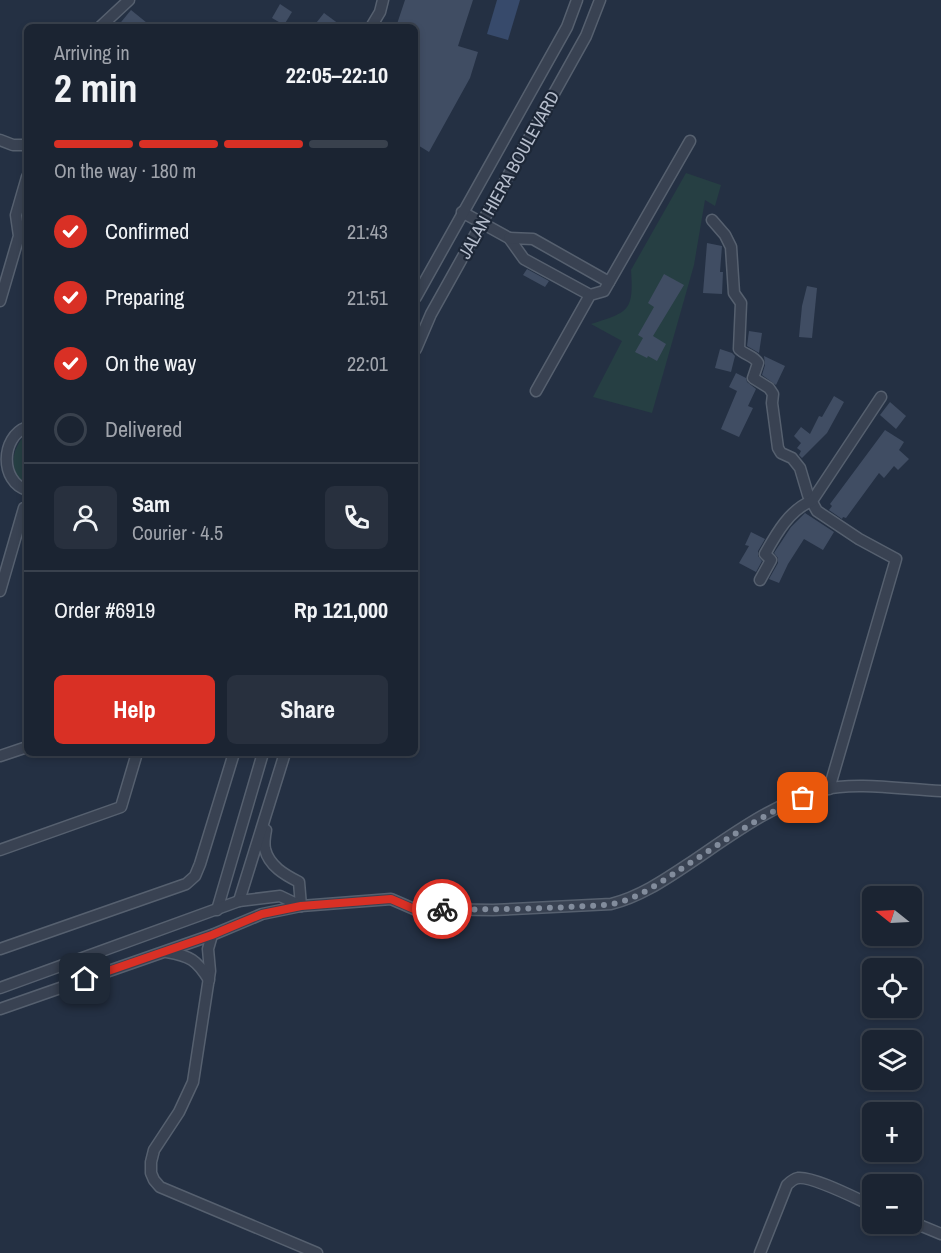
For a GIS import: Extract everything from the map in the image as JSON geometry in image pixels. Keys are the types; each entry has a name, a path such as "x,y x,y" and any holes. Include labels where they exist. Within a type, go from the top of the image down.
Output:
{"street":[{"path":"103,24 129,0"},
{"path":"373,24 380,12 382,0"},
{"name":"JALAN HIERA BOULEVARD","path":"418,293 567,27 577,0"},
{"name":"JALAN HIERA BOULEVARD","path":"418,344 431,315 481,223 586,36 600,0"},
{"path":"0,140 13,145 24,145"},
{"path":"536,391 590,296 604,291 690,141"},
{"path":"0,301 19,236 16,216 24,188"},
{"path":"462,212 508,238 524,259 590,296"},
{"path":"712,220 725,235 731,247 734,293 741,303 739,349 744,354 755,358 758,363 753,378 769,388 773,394 772,403 778,448 781,453 792,458 800,468 817,511 896,560 829,789"},
{"path":"508,238 533,239 609,282"},
{"path":"760,580 771,560 765,554 777,531 801,505 812,501 881,397"},
{"path":"24,428 5,441 3,456 11,478 19,488 24,489"},
{"path":"0,591 24,508"},
{"path":"0,756 24,748"},
{"path":"0,850 121,807 136,756"},
{"path":"0,949 186,884 195,876 200,864 233,756"},
{"path":"225,929 217,910 261,756"},
{"path":"247,920 239,901 284,756"},
{"path":"0,1009 212,935 262,914 301,906 391,899 414,909 493,910 611,904 629,900 658,884 748,825 783,806 829,789 843,786 941,791"},
{"path":"267,811 265,849 273,864 282,874 299,882 301,906"},
{"path":"0,988 239,901 280,896 301,906"},
{"path":"212,935 208,949 209,980 193,1082 179,1112 154,1150 151,1173 160,1187 317,1253"},
{"path":"165,951 186,956 201,965 209,980"},
{"path":"760,1253 787,1185 793,1179 801,1177 812,1180 862,1201"},
{"path":"922,1226 941,1234"}],"green space":[{"path":"686,173 721,185 715,206 705,200 694,265 652,413 593,397 622,341 591,324 621,313 626,308 631,294 631,270"},
{"path":"24,437 24,481 18,478 13,460 19,443"}],"water":[{"path":"497,0 520,0 508,40 487,34"}],"building":[{"path":"405,0 473,0 458,46 478,52 470,78 429,152 418,145 418,24 397,24"},
{"path":"280,4 292,12 285,24 272,18"},
{"path":"131,10 148,24 119,24"},
{"path":"324,13 339,24 315,24"},
{"path":"707,243 722,246 720,272 723,272 722,294 703,293"},
{"path":"527,269 549,281 545,287 523,275"},
{"path":"664,274 684,285 653,336 666,344 657,361 635,352 643,338 638,335 654,307 648,303"},
{"path":"807,286 817,288 812,338 799,337 802,306"},
{"path":"749,331 762,333 759,353 747,346"},
{"path":"720,349 735,356 731,372 715,368"},
{"path":"764,356 785,366 776,385 762,375 765,365"},
{"path":"736,373 746,378 747,382 756,389 748,406 753,408 739,437 721,429 737,391 729,387"},
{"path":"834,396 844,402 827,433 802,458 799,455 801,451 797,448 801,443 794,436 801,427 810,434 819,416 822,417"},
{"path":"890,402 906,416 896,429 880,415"},
{"path":"885,430 904,442 899,450 909,459 898,470 894,466 884,478 879,473 846,518 842,519 829,510 832,506 830,504"},
{"path":"805,513 834,532 823,550 804,539 779,583 769,579 778,563 778,558 774,553 791,527"},
{"path":"751,532 765,539 758,551 758,556 762,561 756,572 739,563 749,546 745,545"}],"way so far":[{"path":"442,909 493,910 564,907 611,904 629,900 658,884 748,825 803,798"}],"route":[{"path":"85,979 212,935 262,914 301,906 391,899 414,909 442,909"}]}
